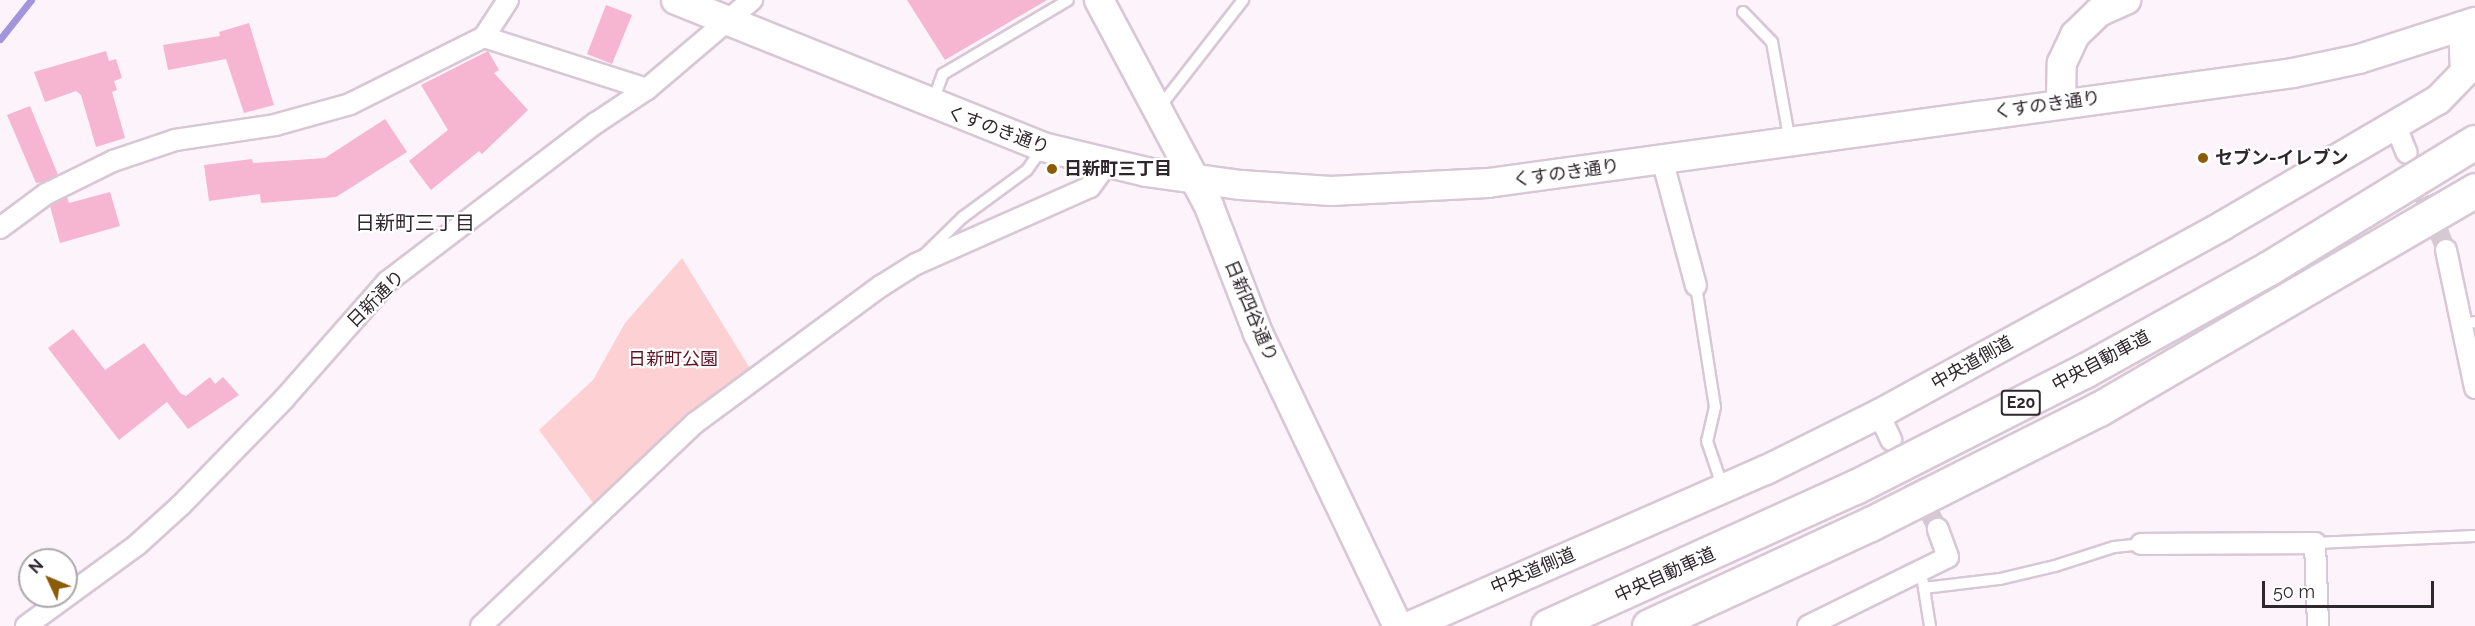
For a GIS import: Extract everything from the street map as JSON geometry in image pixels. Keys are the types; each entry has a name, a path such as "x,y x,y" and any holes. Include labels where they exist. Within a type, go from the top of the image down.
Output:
{"highway":[{"name":"中央自動車道","path":"1548,626 1855,487 2084,371 2269,268 2475,142"},
{"name":"E20","path":"1649,626 1870,524 2099,409 2475,190"}],"street":[{"path":"0,228 46,194 113,161 175,140 275,126 350,104 484,37 508,0"},
{"name":"くすのき通り","path":"676,0 847,67 932,105 1043,147 1107,165 1282,189 1383,191 1488,183 2061,102 2293,73 2359,59 2469,24"},
{"name":"日新通り","path":"26,626 137,545 181,505 284,399 387,282 596,123 647,89 752,0"},
{"name":"日新四谷通り","path":"1099,0 1196,178 1258,333 1398,626"},
{"path":"2061,102 2062,63 2075,35 2099,12 2126,0"},
{"name":"中央道側道","path":"1410,626 1723,488 1879,414 2222,225 2438,100 2465,72 2469,24"},
{"path":"484,37 647,89"},
{"path":"2395,124 2407,153"},
{"path":"1662,159 1696,286"},
{"path":"481,626 695,423 916,264 1090,187 1107,165"},
{"path":"2446,250 2469,323 2475,387"},
{"path":"1879,414 1891,440"},
{"path":"1808,626 1922,580 1948,557 1938,529"},
{"path":"2140,544 2315,543 2318,626"}],"lane":[{"path":"932,105 943,74 1068,0"},
{"path":"1159,109 1243,0"},
{"path":"1743,12 1773,42 1790,142"},
{"path":"916,264 963,217 1027,170 1043,147"},
{"path":"1696,286 1715,407 1707,441 1723,488"},
{"path":"2315,543 2475,536"},
{"path":"1930,626 1922,580 2000,579 2055,566 2114,547 2140,544"}],"green space":[{"name":"日新町公園","path":"682,258 751,370 594,504 539,430 593,380 625,323"}],"building":[{"path":"907,0 1047,0 945,60"},
{"path":"606,5 632,15 612,64 587,54"},
{"path":"249,23 274,105 244,113 226,59 168,70 163,45 220,36 219,32"},
{"path":"106,51 109,61 116,59 122,78 114,81 117,90 112,92 125,138 96,147 81,95 76,91 45,102 34,72"},
{"path":"488,51 499,70 494,73 528,110 482,154 479,151 431,190 409,161 448,130 421,85"},
{"path":"30,106 58,175 36,183 7,115"},
{"path":"385,119 407,152 336,197 261,203 260,194 209,201 204,165 252,159 253,163 325,158"},
{"path":"110,192 120,226 60,243 50,206 67,197 69,203"},
{"path":"73,329 105,370 144,343 180,393 186,396 210,377 215,384 223,377 239,395 188,429 167,402 119,440 48,348"}],"waterway":[{"path":"0,39 31,0"}],"tunnel":[{"path":"2413,169 2446,250"},
{"path":"1899,455 1938,529"}],"place":[{"name":"セブン-イレブン","path":"2203,158"},
{"name":"日新町三丁目","path":"1052,169"}],"district":[{"name":"日新町三丁目","path":"415,223"}]}
